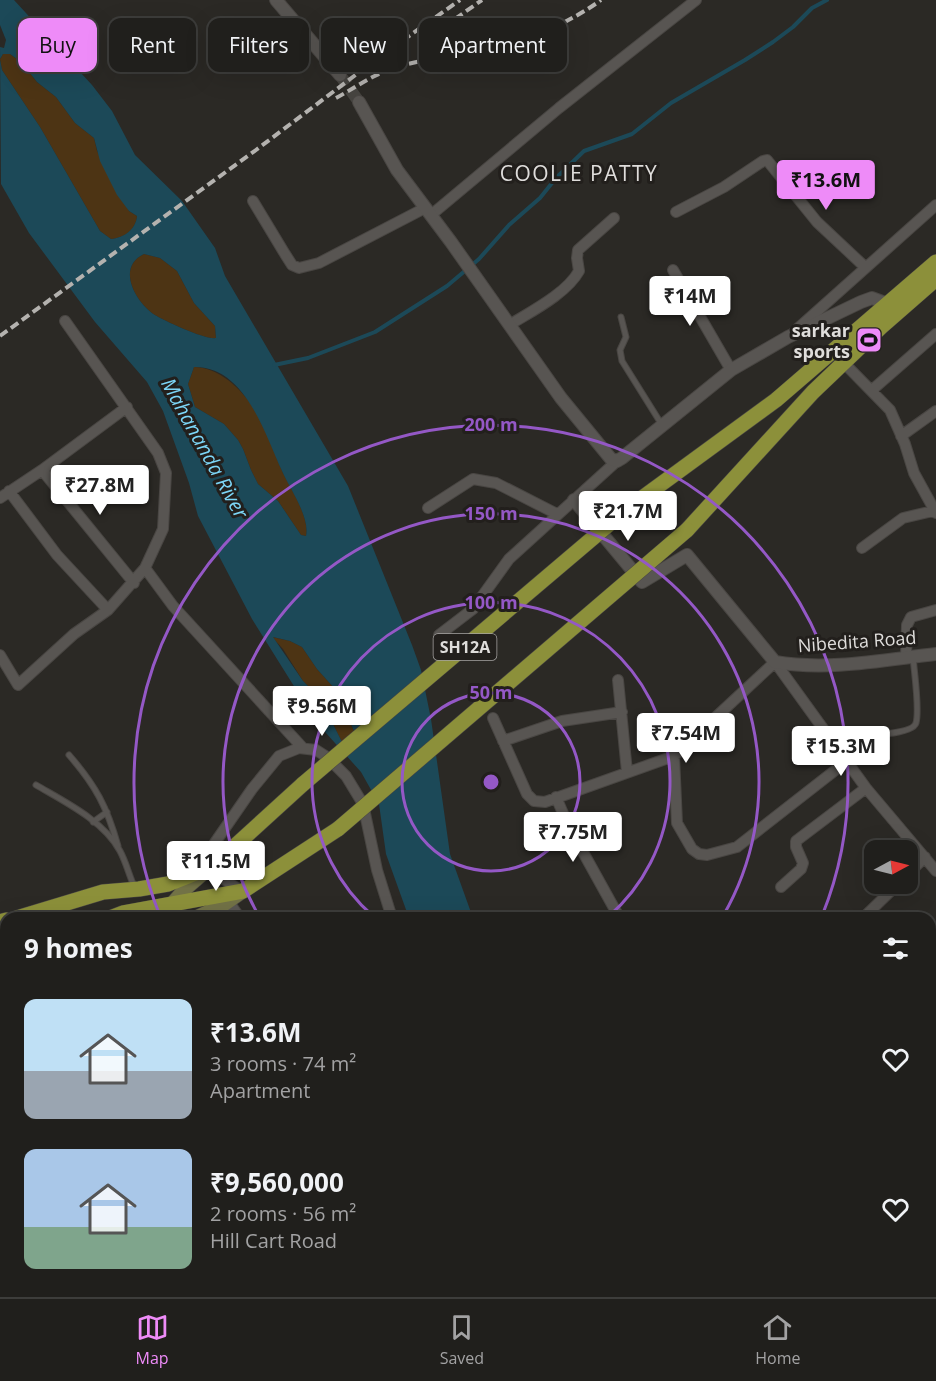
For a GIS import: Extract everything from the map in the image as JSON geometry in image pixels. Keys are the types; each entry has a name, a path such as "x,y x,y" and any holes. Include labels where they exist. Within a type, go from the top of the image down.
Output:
{"main road":[{"name":"SH12A","path":"37,912 103,892 154,887 184,879 213,866 303,784 627,509 748,421 936,262"},
{"name":"SH12A","path":"174,912 243,891 338,829 687,530 724,492 787,419 843,362 936,279"},
{"path":"154,887 174,912 184,890 213,866"},
{"path":"207,912 228,902 243,891"}],"street":[{"path":"276,0 340,75"},
{"path":"253,201 292,265 299,268 319,263 428,212 696,0"},
{"path":"359,102 397,170 510,324 561,398 611,459 617,461"},
{"path":"676,212 724,187 767,160 817,222 865,267"},
{"path":"788,338 936,205"},
{"path":"510,324 552,298 573,280 579,271 577,258 579,249 614,218"},
{"path":"673,270 731,370"},
{"path":"439,635 473,609 509,559 557,514 617,461 731,370 788,338 861,302 872,298 888,304"},
{"path":"0,655 18,685 74,634 108,610 134,583 145,568 163,529 166,473 158,453 65,321"},
{"path":"872,390 936,334"},
{"path":"843,362 890,410 914,473 935,512 903,518 862,548"},
{"path":"108,610 4,494 42,470 127,407"},
{"path":"901,436 936,411"},
{"path":"42,470 134,583"},
{"path":"428,508 473,479 496,483 557,514"},
{"name":"Nibedita Road","path":"574,500 642,582 687,555 775,662 798,666 855,663 936,654"},
{"path":"145,568 173,606 302,747"},
{"path":"910,657 908,625 911,617 936,610"},
{"path":"493,718 527,794 534,801 545,802 556,796 674,756 775,662 866,788 936,871"},
{"path":"618,680 627,772"},
{"path":"503,741 562,721 622,712"},
{"path":"243,891 224,880 213,866 214,844 252,789 279,756 302,747 316,750 327,757 346,776 363,804 377,870 390,912"},
{"path":"674,756 677,823 692,849 699,854 707,855 737,847 847,761"},
{"path":"781,886 801,869 803,863 796,847 796,840 866,788"},
{"path":"556,796 568,825 617,912"},
{"path":"918,865 925,858"},
{"path":"869,912 888,894"},
{"path":"228,902 236,912"}],"lane":[{"path":"621,316 626,337 620,350 622,361 662,425"},
{"path":"830,737 889,734 912,729 916,724 917,713 910,657"},
{"path":"69,755 96,788 135,889"},
{"path":"36,785 93,822 120,850"},
{"path":"93,822 107,812"}],"shaded area":[{"path":"3,54 10,54 18,60 18,72 29,72 37,82 56,97 75,123 94,138 97,151 129,211 137,216 132,229 125,235 111,239 100,231 40,127 2,70 0,59"},
{"path":"144,254 160,258 177,271 194,303 215,326 216,338 195,333 167,321 155,315 141,302 135,293 130,276 131,267"},
{"path":"194,367 206,369 229,381 248,400 256,412 303,512 306,536 301,535 278,501 258,484 238,440 224,424 195,407 188,384"},
{"path":"272,637 290,641 302,647 335,689 354,731 345,748 320,698 303,681 283,649"}],"water":[{"path":"0,0 14,0 31,18 18,18 18,60 10,54 3,54 0,59 0,47 4,48 6,40 0,25"},
{"name":"Mahananda River","path":"0,60 2,70 40,127 100,231 111,239 116,238 125,235 136,221 137,216 129,211 117,195 100,161 94,138 75,123 56,97 37,82 29,72 80,72 112,111 135,155 182,201 215,248 225,276 348,486 421,670 431,719 450,854 471,912 407,912 386,854 379,804 361,772 317,723 252,619 198,516 189,483 163,411 147,382 95,322 29,233 1,184","holes":["144,254 160,258 177,271 194,303 215,326 216,338 185,330 155,315 141,302 132,284 131,267","194,367 212,370 227,378 251,405 298,503 305,520 306,536 301,535 278,501 258,484 238,440 224,424 195,407 188,384","273,637 302,647 335,689 354,731 345,748 320,698 303,681"]}],"waterway":[{"path":"274,365 308,358 375,332 447,286 479,259 509,225 540,198 556,178 584,151 632,134 671,103 773,42 793,27 812,8 827,0"}],"tunnel":[{"path":"340,75 359,102"}],"railway":[{"path":"0,336 460,0"},
{"path":"456,18 482,0"},
{"path":"336,98 394,68 520,42 563,23 601,0"}],"place":[{"name":"sarkar sports","path":"869,340"}],"district":[{"name":"COOLIE PATTY","path":"579,173"}]}
